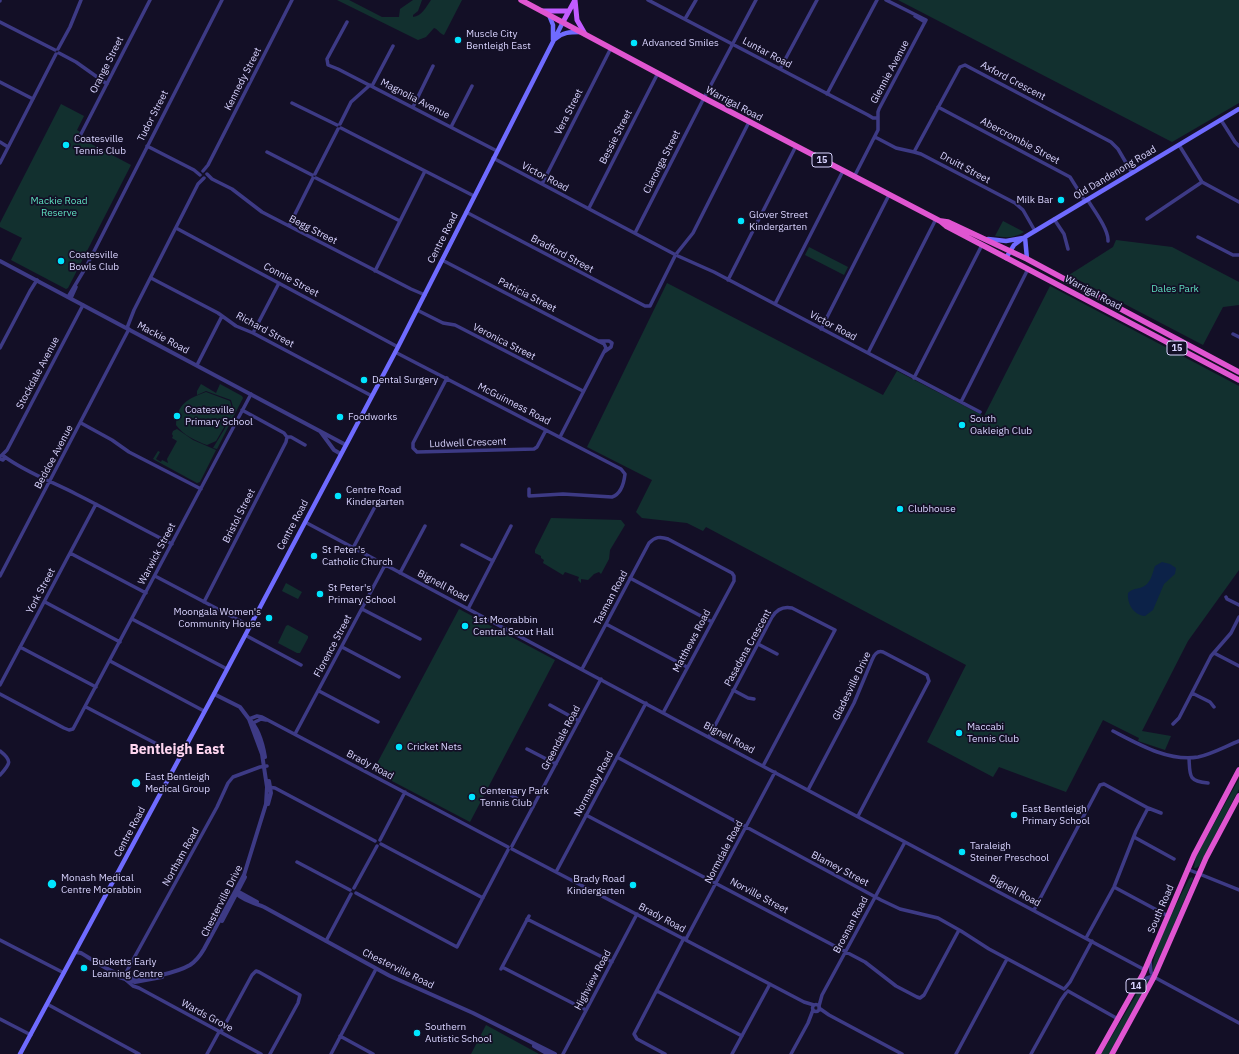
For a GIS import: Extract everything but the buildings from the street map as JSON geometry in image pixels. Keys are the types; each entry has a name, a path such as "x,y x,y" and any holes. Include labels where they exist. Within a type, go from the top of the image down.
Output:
{"highway":[{"name":"Warrigal Road","path":"521,0 1239,380"},
{"name":"Warrigal Road","path":"938,220 948,222 1028,258 1239,372"},
{"name":"South Road","path":"1098,1054 1145,970 1187,869 1239,770"},
{"name":"14","path":"1112,1054 1154,976 1206,858 1239,796"}],"main road":[{"path":"553,41 561,34 566,32 583,33 577,20 575,0"},
{"name":"Centre Road","path":"20,1054 214,694 372,396 575,0"},
{"path":"542,11 560,12 569,10"},
{"path":"549,15 553,26 553,41"},
{"name":"Old Dandenong Road","path":"1006,258 1015,245 1024,238 1239,109"},
{"path":"988,240 1005,241 1024,238 1028,258"}],"street":[{"path":"0,163 70,28 81,0"},
{"name":"Orange Street","path":"79,138 150,0"},
{"name":"Tudor Street","path":"70,298 222,0"},
{"name":"Kennedy Street","path":"203,174 292,0"},
{"name":"Luntar Road","path":"648,0 826,94 873,118 878,118"},
{"path":"685,19 696,0"},
{"name":"Claronga Street","path":"635,233 756,0"},
{"path":"780,69 817,0"},
{"path":"826,94 877,0"},
{"name":"Glennie Avenue","path":"854,177 878,130 879,109 926,21 886,0"},
{"path":"0,22 76,62 107,84"},
{"name":"Magnolia Avenue","path":"347,22 327,59 326,62 328,65 497,151"},
{"path":"289,226 351,102 371,86 393,46"},
{"name":"Vera Street","path":"542,184 611,48"},
{"path":"412,107 433,66"},
{"name":"Axford Crescent","path":"914,152 960,67 966,66 1111,142 1118,149 1132,173"},
{"name":"Bessie Street","path":"589,208 658,73"},
{"path":"0,82 33,99"},
{"path":"451,127 472,86"},
{"path":"292,103 474,196"},
{"name":"Abercrombie Street","path":"938,107 1070,177 1106,230 1108,241"},
{"path":"1221,120 1239,146"},
{"path":"676,255 692,233 749,122"},
{"name":"Druitt Street","path":"875,137 896,148 914,152 1018,205 1023,210 1035,231"},
{"path":"0,142 8,147"},
{"path":"1179,145 1202,182 1239,202"},
{"name":"Begg Street","path":"147,146 232,189 262,212 424,296"},
{"path":"728,280 796,146"},
{"path":"267,152 400,221"},
{"name":"Victor Road","path":"493,158 676,255 775,304 980,412"},
{"path":"375,271 425,171"},
{"path":"775,304 843,171"},
{"path":"128,328 134,310 203,174"},
{"path":"1147,219 1202,182"},
{"path":"821,329 889,195"},
{"name":"Bradford Street","path":"466,212 645,306 650,306 676,255"},
{"path":"1054,219 1064,236 1068,249"},
{"path":"868,353 938,220"},
{"name":"Connie Street","path":"176,228 398,346"},
{"path":"1198,237 1233,255 1239,255"},
{"path":"914,378 982,245"},
{"name":"Patricia Street","path":"442,260 604,344 606,348 603,353"},
{"name":"Mackie Road","path":"0,261 346,444"},
{"path":"960,402 1028,269"},
{"name":"Richard Street","path":"151,278 222,316 236,326 253,333 372,396"},
{"path":"0,348 36,280"},
{"path":"253,333 279,283"},
{"name":"Stockdale Avenue","path":"2,457 83,304"},
{"name":"Veronica Street","path":"417,310 443,323 455,325 583,391"},
{"path":"196,365 222,316"},
{"name":"Beddoe Avenue","path":"0,576 122,344 128,328"},
{"path":"1233,334 1239,337"},
{"path":"560,437 603,353 612,347 612,343 609,341 598,341"},
{"name":"McGuinness Road","path":"395,352 621,469 625,477 620,492 612,497 563,494 529,496"},
{"name":"Ludwell Crescent","path":"447,378 414,441 412,447 416,452 534,449 537,447 546,430"},
{"name":"Warwick Street","path":"0,694 68,730 72,730 251,394"},
{"path":"242,410 284,433 287,437 291,437 305,445"},
{"path":"81,423 112,440 129,452 201,490"},
{"name":"Mackie Road","path":"319,430 334,450 341,454"},
{"name":"Bristol Street","path":"204,602 286,442 287,437"},
{"path":"2,457 172,544"},
{"path":"529,489 530,501"},
{"path":"353,548 377,503"},
{"name":"York Street","path":"0,684 96,504"},
{"name":"Bignell Road","path":"305,522 1145,970"},
{"path":"400,573 425,526"},
{"path":"468,609 511,526"},
{"name":"Matthews Road","path":"657,538 662,537 668,539 732,573 734,576 734,580 663,713"},
{"name":"Tasman Road","path":"582,669 648,543 652,539 657,538"},
{"path":"462,545 493,561"},
{"path":"70,553 146,593"},
{"name":"Florence Street","path":"295,734 386,565"},
{"path":"155,576 250,626"},
{"path":"630,578 712,622"},
{"path":"1226,597 1239,605"},
{"path":"45,602 120,642"},
{"name":"Pasadena Crescent","path":"709,737 773,614 777,610 785,607 794,609 835,630 763,766"},
{"path":"362,609 420,639"},
{"path":"1174,724 1179,718 1211,656 1231,633 1239,617"},
{"path":"132,619 227,669"},
{"path":"606,624 687,667"},
{"path":"245,635 301,665"},
{"path":"758,644 777,654"},
{"path":"20,647 96,687"},
{"path":"342,647 399,677"},
{"name":"Gladesville Drive","path":"808,790 852,705 872,660 876,653 880,651 883,652 927,675 929,681 858,816"},
{"path":"1214,653 1239,666"},
{"path":"110,661 204,711"},
{"name":"Greendale Road","path":"356,893 457,947 601,679"},
{"path":"733,690 748,698 754,698"},
{"path":"319,691 378,722"},
{"path":"1192,693 1210,702 1214,707"},
{"path":"214,694 240,707 251,722"},
{"name":"Normanby Road","path":"556,872 646,704"},
{"path":"550,705 579,721"},
{"path":"86,706 180,756"},
{"name":"Brady Road","path":"251,722 259,716 295,734 902,1054"},
{"name":"Chesterville Drive","path":"125,978 139,981 176,970 197,960 250,866 270,796 265,767 251,722"},
{"path":"1113,731 1142,746 1175,757 1189,758 1204,755 1239,741"},
{"path":"1116,738 1119,734"},
{"path":"527,749 556,764"},
{"path":"0,752 8,757 9,761 8,765 0,775"},
{"name":"Blamey Street","path":"617,758 875,897 900,909 938,918 989,949 1118,1019"},
{"path":"1189,758 1190,774 1192,779 1198,782 1208,783"},
{"name":"Northam Road","path":"125,978 130,966 216,810 230,781 237,775 265,767"},
{"name":"Normdale Road","path":"665,1054 637,1039 634,1036 635,1031 717,882 775,772"},
{"path":"1034,910 1099,786 1104,784 1148,808 1161,813"},
{"path":"269,788 275,788 281,791 375,841 378,839 380,840"},
{"path":"405,792 380,840 382,841 381,844 483,898"},
{"path":"505,792 533,807"},
{"path":"1086,938 1114,887 1134,837 1148,808"},
{"name":"Norville Street","path":"586,815 717,882 846,951 869,964 896,986 920,998 924,995 959,930"},
{"path":"1134,837 1174,859"},
{"path":"375,841 377,846"},
{"name":"Brosnan Road","path":"791,1054 905,842"},
{"path":"350,890 351,888 354,888 377,846 381,844"},
{"path":"297,862 350,890 351,894 326,941"},
{"path":"1187,869 1239,890"},
{"path":"1114,887 1168,916"},
{"path":"351,894 356,893 354,888"},
{"name":"Chesterville Road","path":"236,892 376,969 474,1013 555,1054"},
{"name":"Highview Road","path":"563,1054 637,914"},
{"path":"586,1010 501,968 528,917 612,962"},
{"path":"0,940 64,973"},
{"path":"1031,1054 1092,941"},
{"path":"75,952 79,956 125,978"},
{"path":"956,1054 1007,959"},
{"path":"1150,959 1150,970 1154,976 1239,1023"},
{"path":"331,1054 376,969"},
{"path":"207,1054 252,975 256,971 300,995 298,1003 270,1054"},
{"path":"1137,986 1147,978 1154,976"},
{"name":"Wards Grove","path":"125,978 133,986 145,991 261,1054"},
{"path":"139,981 139,988"},
{"path":"139,981 145,991"},
{"path":"732,1054 770,984"},
{"path":"657,992 742,1036"},
{"path":"47,1004 131,1052 140,1054"},
{"path":"0,1019 31,1035"},
{"path":"340,1036 374,1054"},
{"name":"Chesterville Road","path":"527,1041 548,1054"}],"green space":[{"path":"337,0 349,0 382,17 399,17 400,9 413,0 422,0 418,11 413,15 413,17 419,15 431,0 462,0 444,35 434,28 426,37 418,40"},
{"path":"898,0 1239,0 1239,103 1172,142"},
{"name":"Mackie Road Reserve","path":"61,104 84,116 77,130 80,132 78,137 131,165 68,288 66,289 11,260 22,238 0,227 0,223"},
{"path":"1003,221 1024,232 1010,237 995,236"},
{"name":"Dales Park","path":"1116,240 1172,247 1239,282 1239,305 1223,307 1203,345 1069,275 1113,247"},
{"path":"809,247 848,267 844,275 805,255"},
{"path":"667,283 883,395 897,371 984,416 1050,286 1239,386 1239,570 1188,641 1142,731 1171,736 1165,750 1138,741 1139,738 1103,720 1066,792 999,767 993,777 927,742 966,665 706,527 703,531 687,523 642,518 636,512 652,480 587,447"},
{"path":"201,384 216,393 220,384 243,398 217,449 213,448 234,410 231,400 206,391 197,395 197,391"},
{"path":"206,392 230,401 233,412 216,441 207,445 186,435 176,425 181,407 194,397"},
{"path":"177,429 193,440 216,450 200,482 197,483 153,459 158,451 160,452 156,459 161,462 162,460 168,463 167,459 177,441 172,438 172,434 173,431"},
{"path":"551,518 621,520 625,525 610,550 609,559 601,574 599,572 594,574 588,580 581,579 581,583 578,580 579,577 565,572 563,575 543,563 544,560 541,556 535,553 535,550"},
{"path":"286,583 302,592 298,599 282,591"},
{"path":"459,609 555,660 470,822 373,771"},
{"path":"288,625 308,636 300,653 297,653 278,643 286,626"},
{"path":"1239,779 1239,789 1199,866 1194,868 1196,856"},
{"path":"1192,877 1193,879 1154,972 1153,964 1160,940 1189,879"},
{"path":"1149,979 1109,1054 1101,1054 1144,982"},
{"path":"486,1025 539,1054 471,1054"}],"water":[{"path":"1162,562 1170,564 1176,568 1175,574 1164,584 1153,610 1145,616 1141,615 1132,608 1128,593 1132,590 1144,587 1149,582 1155,566"}],"place":[{"name":"Muscle City Bentleigh East","path":"458,40"},
{"name":"Advanced Smiles","path":"634,43"},
{"name":"Coatesville Tennis Club","path":"66,145"},
{"name":"Milk Bar","path":"1061,200"},
{"name":"Glover Street Kindergarten","path":"741,221"},
{"name":"Coatesville Bowls Club","path":"61,261"},
{"name":"Dental Surgery","path":"364,380"},
{"name":"Coatesville Primary School","path":"177,416"},
{"name":"Foodworks","path":"340,417"},
{"name":"South Oakleigh Club","path":"962,425"},
{"name":"Centre Road Kindergarten","path":"338,496"},
{"name":"Clubhouse","path":"900,509"},
{"name":"St Peter's Catholic Church","path":"314,556"},
{"name":"St Peter's Primary School","path":"320,594"},
{"name":"Moongala Women's Community House","path":"269,618"},
{"name":"1st Moorabbin Central Scout Hall","path":"465,626"},
{"name":"Maccabi Tennis Club","path":"959,733"},
{"name":"Cricket Nets","path":"399,747"},
{"name":"East Bentleigh Medical Group","path":"136,783"},
{"name":"Centenary Park Tennis Club","path":"472,797"},
{"name":"East Bentleigh Primary School","path":"1014,815"},
{"name":"Taraleigh Steiner Preschool","path":"962,852"},
{"name":"Monash Medical Centre Moorabbin","path":"52,884"},
{"name":"Brady Road Kindergarten","path":"633,885"},
{"name":"Bucketts Early Learning Centre","path":"84,968"},
{"name":"Southern Autistic School","path":"417,1033"}],"district":[{"name":"Bentleigh East","path":"177,750"}]}
